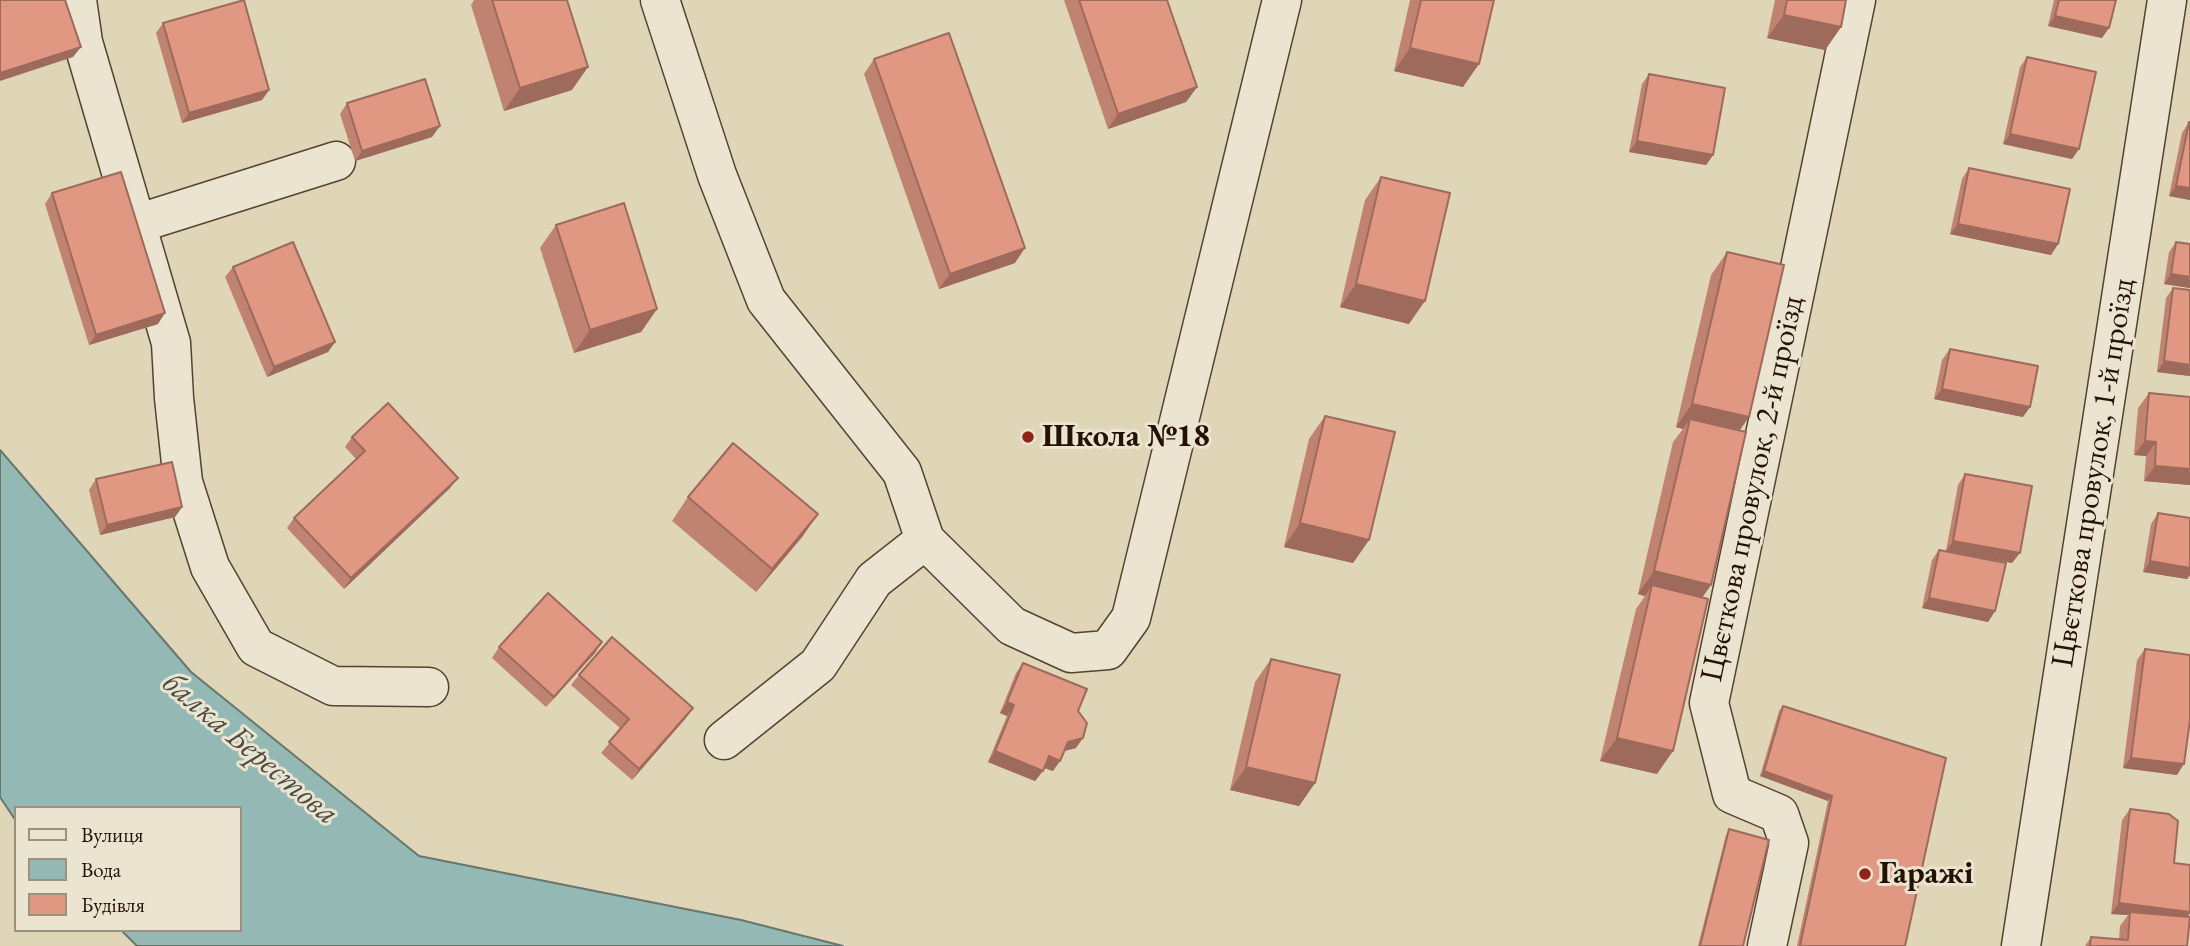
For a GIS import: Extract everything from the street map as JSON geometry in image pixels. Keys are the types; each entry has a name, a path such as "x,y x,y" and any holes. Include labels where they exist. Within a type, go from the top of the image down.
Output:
{"street":[{"path":"77,0 83,43 171,343 183,482 210,567 256,647 333,686 429,687"},
{"path":"660,0 717,175 766,300 902,472 925,540 1012,626 1071,653 1108,650 1131,618 1282,0"},
{"name":"Цвєткова провулок, 2-й проїзд","path":"1767,946 1789,843 1779,814 1732,794 1709,703 1856,0"},
{"name":"Цвєткова провулок, 1-й проїзд","path":"2021,946 2167,0"},
{"path":"136,224 336,161"},
{"path":"724,740 818,666 874,580 925,540"}],"water":[{"name":"балка Берестова","path":"0,450 191,672 419,856 741,920 843,946 137,946 123,932 242,932 242,806 14,806 14,818 0,797"}],"building":[{"path":"0,0 65,0 81,47 0,73"},
{"path":"244,0 269,90 189,113 163,23"},
{"path":"492,0 567,0 588,67 520,88"},
{"path":"1079,0 1167,0 1197,87 1118,114"},
{"path":"1421,0 1494,0 1479,64 1410,48"},
{"path":"1787,0 1846,0 1841,27 1784,15"},
{"path":"2059,0 2116,0 2109,28 2055,16"},
{"path":"949,33 1025,248 950,274 874,59"},
{"path":"2027,57 2096,72 2079,149 2010,134"},
{"path":"1649,74 1725,88 1713,155 1637,141"},
{"path":"425,79 440,126 362,151 347,103"},
{"path":"2190,122 2190,188 2176,186"},
{"path":"1969,168 2070,189 2058,244 1958,224"},
{"path":"121,172 165,313 96,335 52,193"},
{"path":"1381,177 1450,193 1425,301 1356,284"},
{"path":"624,203 657,309 590,330 556,225"},
{"path":"293,242 335,342 274,367 233,267"},
{"path":"2176,242 2190,244 2190,277 2171,274"},
{"path":"1727,252 1784,265 1749,417 1692,404"},
{"path":"2173,288 2190,290 2190,365 2164,361"},
{"path":"1950,349 2038,366 2030,407 1942,389"},
{"path":"2149,393 2190,397 2190,469 2155,466 2156,442 2145,441"},
{"path":"388,403 458,478 351,578 294,518 365,451 352,437"},
{"path":"1325,416 1395,432 1369,540 1300,523"},
{"path":"1690,419 1746,432 1711,585 1654,571"},
{"path":"733,443 818,514 772,569 688,497"},
{"path":"172,462 182,507 107,525 96,479"},
{"path":"1965,474 2032,486 2020,553 1953,541"},
{"path":"2158,513 2190,518 2190,568 2150,561"},
{"path":"1939,550 2006,563 1995,611 1929,598"},
{"path":"1652,585 1708,599 1673,751 1617,738"},
{"path":"548,593 602,642 554,697 499,647"},
{"path":"612,637 693,708 639,769 609,742 629,719 579,675"},
{"path":"2145,649 2190,655 2190,720 2184,764 2131,758"},
{"path":"1271,659 1340,675 1315,783 1246,767"},
{"path":"1023,663 1087,689 1078,711 1087,723 1083,738 1068,742 1060,761 1049,756 1043,771 995,751 1014,705 1007,702"},
{"name":"Гаражі","path":"1783,706 1946,758 1905,946 1800,946 1832,796 1764,771"},
{"path":"2130,809 2169,814 2178,821 2174,863 2190,865 2190,912 2119,903"},
{"path":"1729,829 1769,840 1743,946 1700,946"},
{"path":"2130,912 2190,917 2187,946 2090,946 2091,937 2128,940"}],"place":[{"name":"Школа №18","path":"1028,437"},
{"name":"Гаражі","path":"1865,874"}]}
